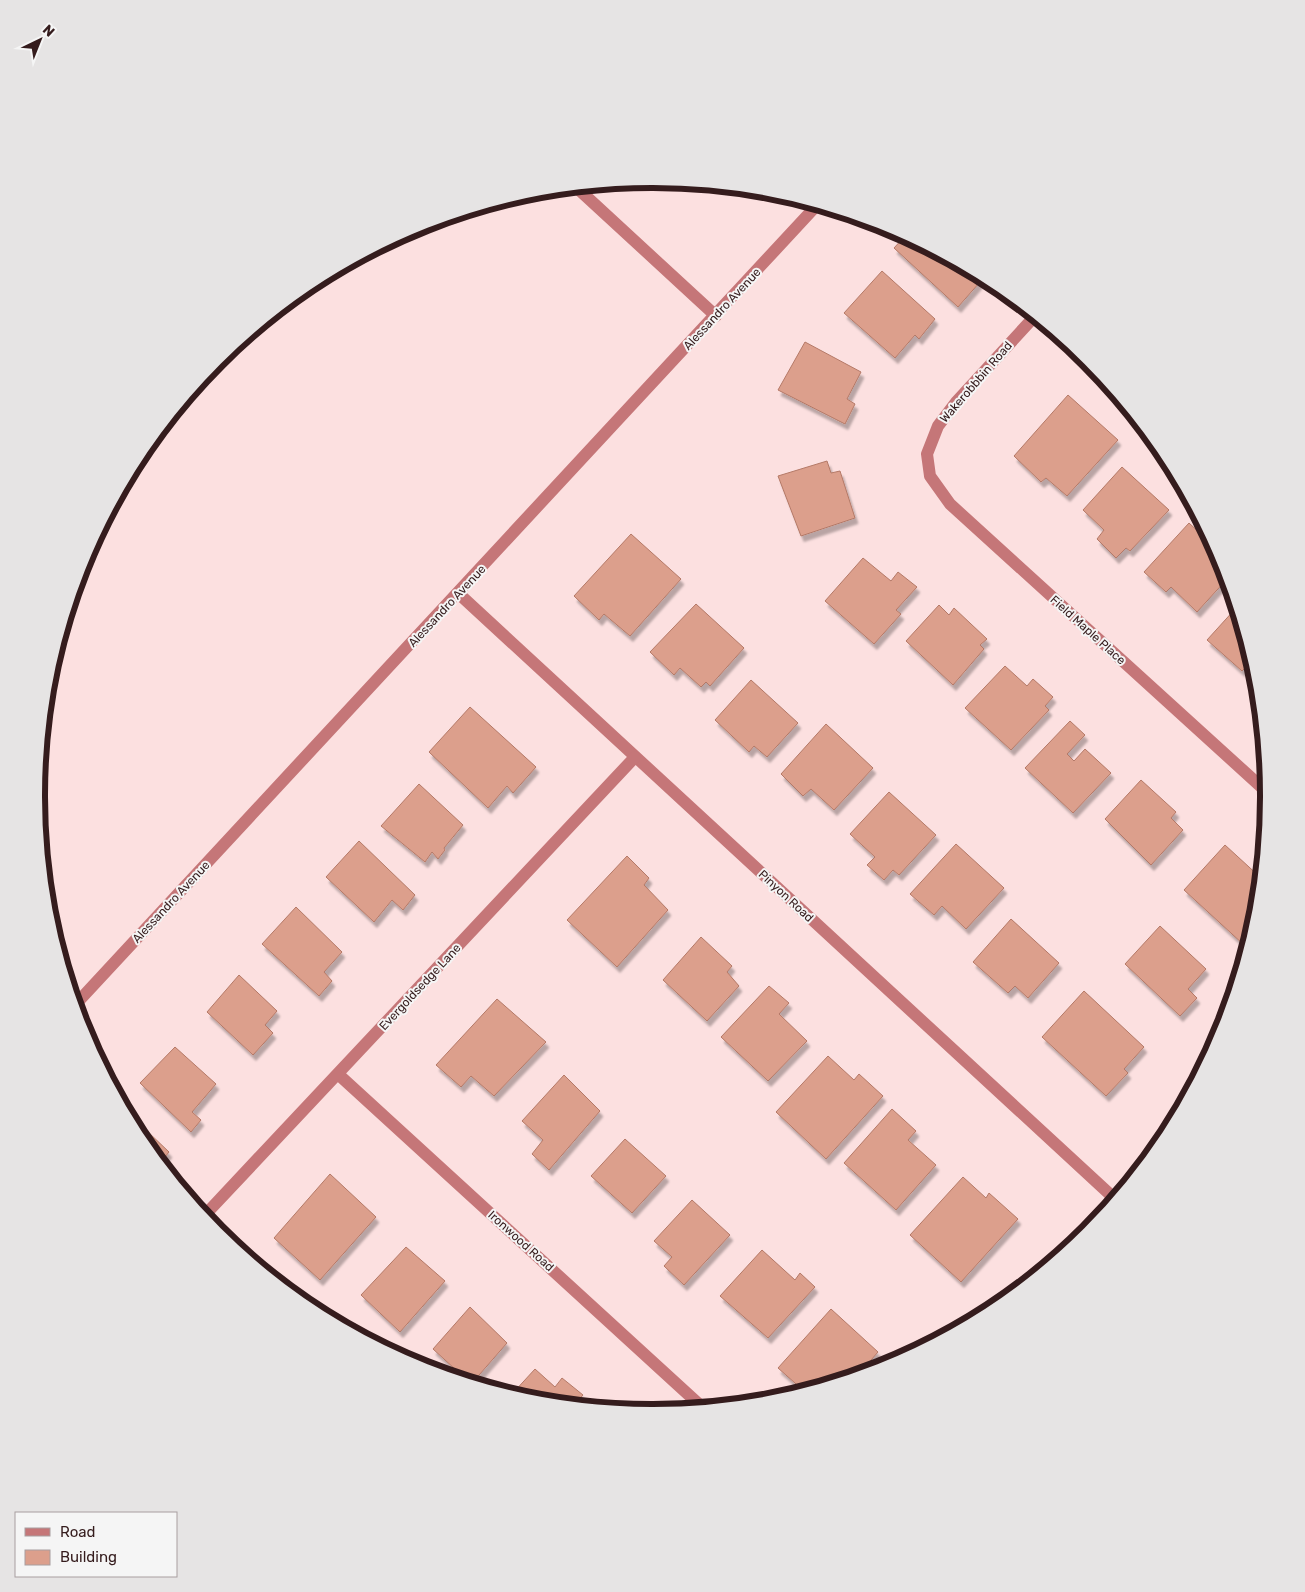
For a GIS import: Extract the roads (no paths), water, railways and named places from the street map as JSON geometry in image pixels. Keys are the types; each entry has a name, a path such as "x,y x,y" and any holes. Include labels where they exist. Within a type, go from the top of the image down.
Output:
{"street":[{"path":"583,193 716,316"},
{"name":"Alessandro Avenue","path":"80,999 813,210"},
{"name":"Wakerobbbin Road","path":"927,454 938,426 957,401 1031,321"},
{"name":"Field Maple Place","path":"927,454 930,476 950,504 1260,786"},
{"name":"Pinyon Road","path":"458,593 1110,1195"},
{"name":"Evergoldsedge Lane","path":"209,1211 339,1075 636,757"},
{"name":"Ironwood Road","path":"339,1075 696,1402"}]}
